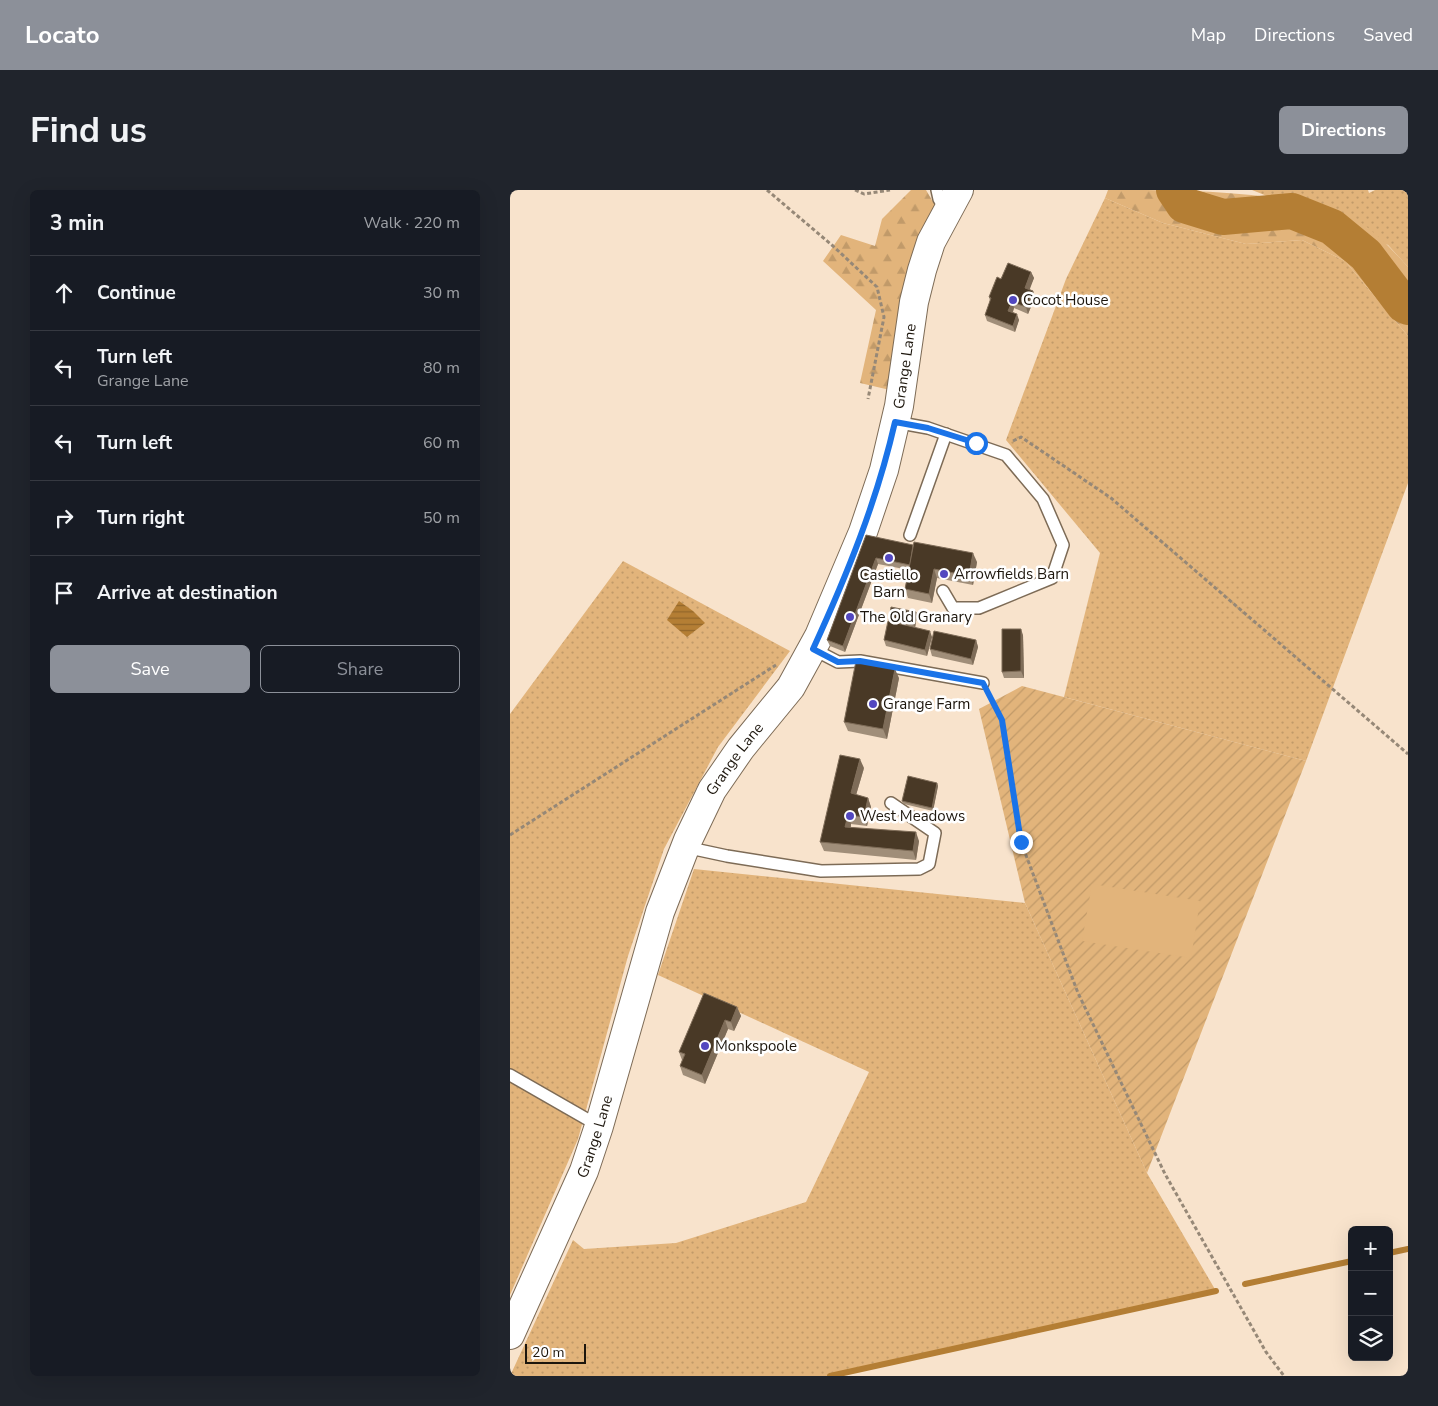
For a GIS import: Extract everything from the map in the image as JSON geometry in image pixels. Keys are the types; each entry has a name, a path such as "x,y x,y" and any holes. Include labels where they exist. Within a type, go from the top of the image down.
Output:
{"street":[{"name":"Grange Lane","path":"510,1335 584,1171 599,1126 644,962 660,912 685,847 712,790 741,748 791,687 813,649 863,532 884,470 895,422 914,302 931,242 947,197"}],"lane":[{"path":"895,422 946,434 1006,455 1043,498 1063,545 1052,578 979,608 952,608 943,591"},
{"path":"910,535 946,434"},
{"path":"813,649 838,662 860,661 983,683"},
{"path":"685,847 727,856 821,871 919,869 929,864 934,833 891,803"},
{"path":"510,1075 599,1126"}],"path":[{"path":"767,190 833,246 877,287 884,316 868,399"},
{"path":"855,190 864,194 890,190"},
{"path":"1008,444 1021,437 1111,498 1408,754"},
{"path":"510,835 777,664"},
{"path":"983,683 1002,720 1021,842 1078,993 1165,1174 1266,1352 1284,1376"}],"green space":[{"path":"911,190 926,190 936,207 890,390 860,383 876,310 823,261 841,235 875,246 882,219"},
{"path":"1108,190 1199,191 1262,196 1321,207 1348,215 1388,245 1408,267 1408,336 1345,261 1302,240 1246,244 1163,223 1105,198"},
{"path":"1252,190 1368,190 1369,193 1375,190 1408,190 1408,267 1388,245"},
{"path":"1105,198 1163,223 1246,244 1302,240 1345,261 1408,336 1408,483 1306,761 1064,697 1100,553 1006,440 1066,279"},
{"path":"623,561 790,651 718,747 664,849 628,956 578,1139 510,1295 510,714"},
{"path":"1022,686 1306,761 1147,1173 1025,903 979,709"},
{"path":"694,869 1025,903 1147,1173 1216,1291 830,1376 510,1376 573,1240 584,1249 676,1243 806,1202 869,1072 658,975"},
{"path":"1092,884 1200,901 1191,958 1082,941"}],"shaded area":[{"path":"679,601 705,623 687,637 667,620"}],"building":[{"name":"Cocot House","path":"1008,263 1031,272 1025,288 1033,291 1026,307 1012,302 1008,311 1017,314 1013,326 985,315 991,298 989,297 997,277 1001,279"},
{"path":"866,535 913,545 910,565 876,558 843,646 827,640"},
{"name":"Arrowfields Barn","path":"914,542 973,553 969,576 934,569 929,594 905,589"},
{"path":"891,607 916,612 914,625 889,620"},
{"path":"888,621 930,631 925,650 884,640"},
{"path":"1002,629 1021,629 1021,671 1002,672"},
{"path":"934,631 976,640 971,659 930,649"},
{"name":"Grange Farm","path":"856,661 895,669 883,729 844,722"},
{"name":"West Meadows","path":"840,755 860,759 851,793 868,798 864,817 848,815 845,827 916,832 913,851 820,842"},
{"path":"908,776 937,783 932,808 902,801"},
{"name":"Monkspoole","path":"704,993 737,1007 731,1022 725,1020 702,1075 680,1066 685,1054 679,1052"}],"waterway":[{"path":"1174,190 1184,205 1223,217 1292,211 1332,227 1366,255 1404,305 1408,307"},
{"path":"1393,1252 1408,1249"},
{"path":"1245,1284 1348,1262"},
{"path":"830,1376 1216,1291"}],"place":[{"name":"Cocot House","path":"1013,300"},
{"name":"Castiello Barn","path":"889,558"},
{"name":"Arrowfields Barn","path":"944,574"},
{"name":"The Old Granary","path":"850,617"},
{"name":"Grange Farm","path":"873,704"},
{"name":"West Meadows","path":"850,816"},
{"name":"Monkspoole","path":"705,1046"}],"route":[{"path":"976,443 928,428 895,422 884,470 863,532 813,649 838,662 860,661 983,683 1002,720 1021,842"}]}
